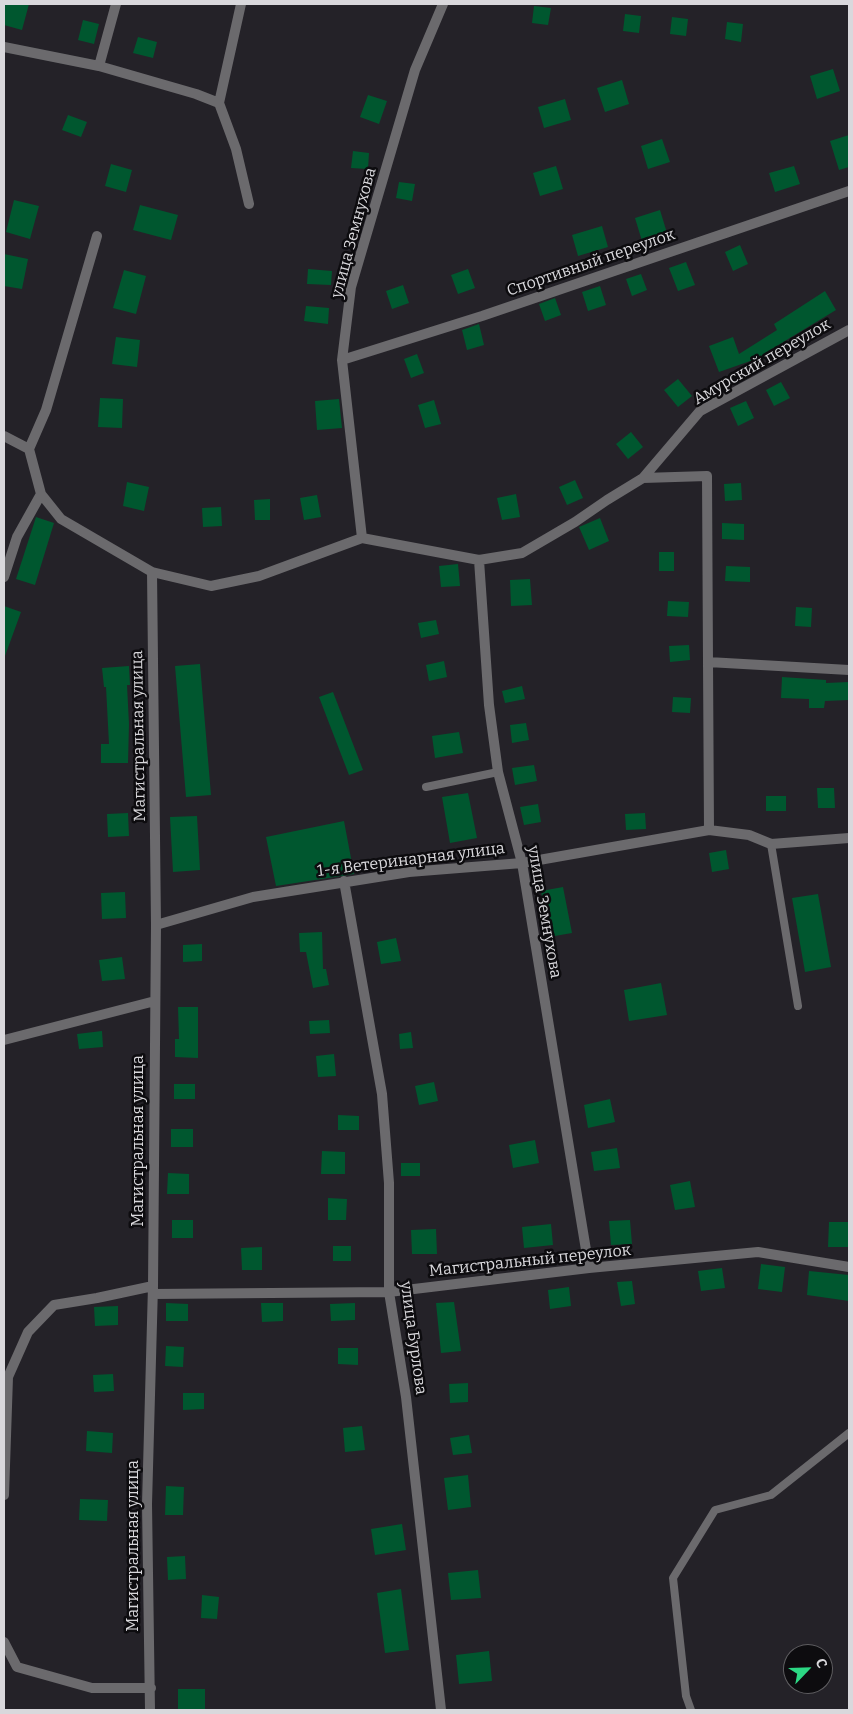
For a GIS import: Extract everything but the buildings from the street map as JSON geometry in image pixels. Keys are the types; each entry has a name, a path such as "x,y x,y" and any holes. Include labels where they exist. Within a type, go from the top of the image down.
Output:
{"street":[{"path":"99,66 116,4"},
{"path":"240,4 219,103 236,149 250,204"},
{"name":"улица Земнухова","path":"362,538 342,360 351,287 415,70 443,4"},
{"path":"4,47 99,66 196,94 219,103"},
{"name":"Спортивный переулок","path":"342,360 482,316 849,191"},
{"path":"97,236 46,410 29,449 41,494 62,519 152,572 211,586 259,576 362,538"},
{"name":"Амурский переулок","path":"362,538 479,560 522,552 644,478 700,412 849,330"},
{"path":"4,436 29,449"},
{"path":"644,478 707,476 709,830"},
{"path":"4,577 17,537 41,494"},
{"name":"улица Земнухова","path":"479,560 489,705 498,772 522,863 589,1268"},
{"name":"Магистральная улица","path":"150,1710 147,1504 153,1290 156,1001 152,572"},
{"path":"708,662 849,670"},
{"name":"1-я Ветеринарная улица","path":"156,925 253,897 409,872 522,863 709,830 749,835 771,844 849,838"},
{"name":"улица Бурлова","path":"344,882 382,1094 389,1183 389,1292 406,1397 441,1710"},
{"path":"4,1040 156,1001"},
{"name":"Магистральный переулок","path":"4,1495 8,1377 28,1332 54,1305 153,1290 389,1292 589,1268 758,1252 849,1267"},
{"path":"4,1642 18,1667 92,1688 150,1688"}],"lane":[{"path":"426,787 498,772"},
{"path":"771,844 798,1006"},
{"path":"691,1710 686,1696 673,1578 715,1510 771,1495 849,1433"}]}
